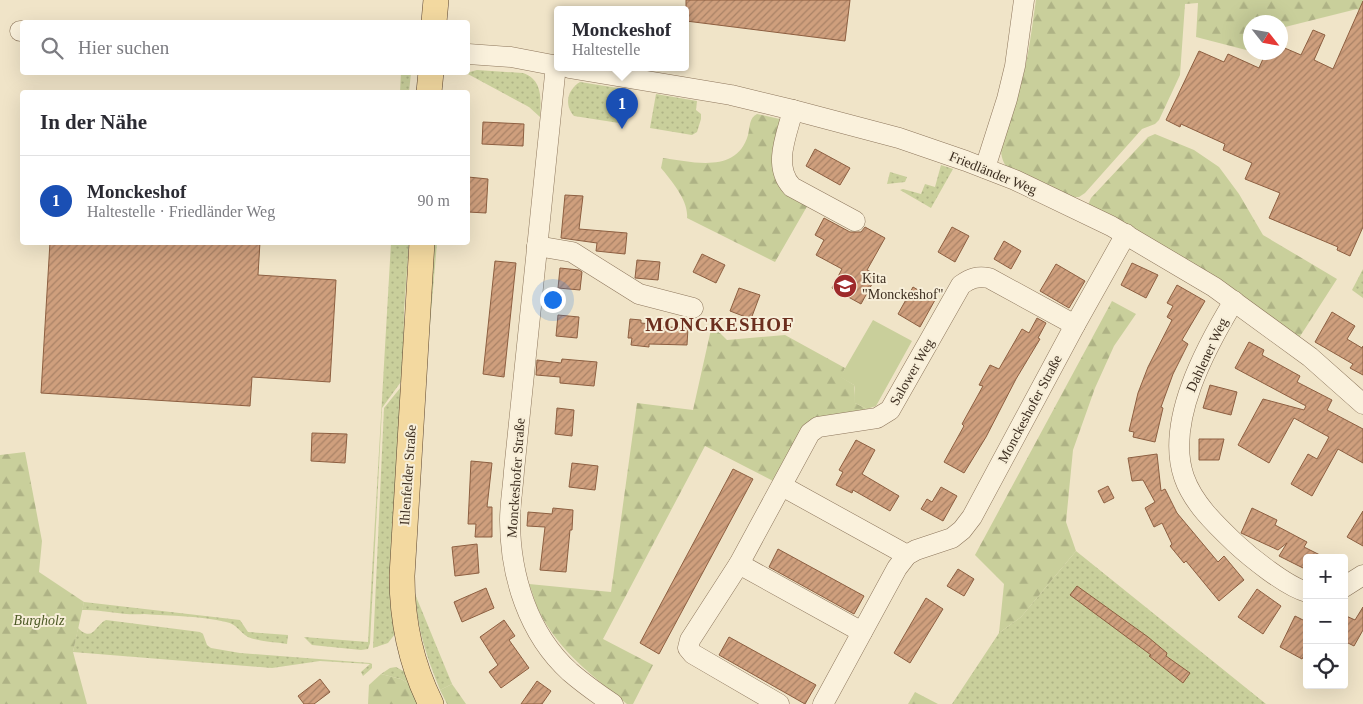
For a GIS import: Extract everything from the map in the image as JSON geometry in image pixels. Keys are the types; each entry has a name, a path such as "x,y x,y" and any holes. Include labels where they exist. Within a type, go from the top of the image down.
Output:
{"main road":[{"path":"434,20 436,0"},
{"path":"429,90 431,75"},
{"name":"Ihlenfelder Straße","path":"422,245 402,598 411,651 423,688 431,704"}],"street":[{"path":"985,168 1007,99 1015,66 1024,0"},
{"name":"Friedländer Weg","path":"470,54 511,57 554,65"},
{"name":"Monckeshofer Straße","path":"560,71 537,246 510,520 514,566 529,615 554,655 569,671 613,704"},
{"name":"Friedländer Weg","path":"590,71 731,95 793,110 899,138 985,168 1126,234 1234,301 1310,357 1363,404"},
{"path":"793,110 781,160 785,180 792,187 855,221"},
{"name":"Monckeshofer Straße","path":"907,555 952,538 962,530 972,517 1126,234"},
{"path":"537,246 572,252 639,294 692,308"},
{"name":"Salower Weg","path":"779,704 693,654 688,648 690,640 740,564 813,429 877,418 890,410 961,285 969,279 978,276 989,278 1075,325"},
{"name":"Dahlener Weg","path":"1234,301 1208,348 1186,400 1180,439 1180,457 1184,476 1204,511 1244,552 1287,582 1303,590"},
{"path":"782,486 907,555 897,568 823,704"},
{"path":"740,564 862,632"},
{"path":"1348,584 1363,575"}],"green space":[{"path":"1036,0 1363,0 1363,12 1357,9 1288,26 1288,15 1243,15 1243,49 1196,37 1198,3 1185,4 1180,75 1159,120 1155,124 1142,129 1085,193 1079,197 1073,197 1007,167 1002,158 1003,136 1019,89 1030,40"},
{"path":"477,70 523,73 530,76 539,91 540,117 529,107 470,75 470,72"},
{"path":"401,75 411,75 409,90 400,90"},
{"path":"580,82 624,89 619,123 574,116 569,107 568,98 572,89"},
{"path":"656,94 697,101 696,110 701,114 701,119 697,132 692,135 650,128"},
{"path":"757,114 784,120 775,158 809,203 775,262 687,218 687,211 682,198 661,168 663,158 687,162 713,163 734,156 742,147 748,135 751,120"},
{"path":"1155,134 1194,150 1219,167 1239,194 1263,235 1337,279 1299,338 1088,205 1091,198 1148,137"},
{"path":"941,165 953,169 931,208 900,190 903,189 921,194 925,184 935,187"},
{"path":"890,172 907,177 905,182 887,184"},
{"path":"391,245 409,245 404,311 403,379 382,408 370,643 368,649 361,650 312,645 304,637 368,642"},
{"path":"431,245 437,245 426,371"},
{"path":"1363,269 1363,298 1352,290"},
{"path":"1112,301 1136,314 1114,346 1095,388 1073,450 1066,522 1076,551 1021,617 999,633 1004,584 975,555"},
{"path":"873,320 912,341 876,406 867,409 855,403 854,385 840,377"},
{"path":"712,325 727,340 785,335 845,368 841,377 854,385 855,403 867,409 868,415 816,422 777,483 705,446 603,639 653,665 633,704 627,704 579,663 557,640 540,613 529,584 611,592 637,403 693,410"},
{"path":"405,382 395,634 388,643 373,648 384,408"},
{"name":"Burgholz","path":"25,452 42,541 39,572 84,602 73,652 87,704 0,704 0,455"},
{"path":"1076,551 1266,704 952,704 999,633 1021,617"},
{"path":"415,594 452,684 440,690 423,643"},
{"path":"84,602 240,620 248,632 288,635 287,644 253,639 245,635 233,624 226,622 196,617 82,610"},
{"path":"106,620 200,632 203,634 207,645 211,648 240,653 370,663 372,668 363,676 361,672 370,664 320,661 272,668 73,652 78,628 87,634 91,633"},
{"path":"396,667 405,672 415,687 401,679 381,674 390,668"},
{"path":"381,674 401,679 415,687 423,704 368,704 369,685"},
{"path":"452,684 466,704 447,704 440,690"},
{"path":"915,692 938,704 908,704"}],"building":[{"path":"686,0 850,0 845,41 689,21 689,6 686,6"},
{"path":"1363,1 1363,227 1350,256 1337,250 1338,247 1269,218 1280,193 1245,179 1252,163 1223,150 1225,144 1181,124 1180,127 1166,120 1199,51 1224,62 1228,54 1259,68 1262,60 1288,60 1288,49 1301,55 1313,30 1325,35 1314,60 1333,69"},
{"path":"483,122 524,124 523,146 482,144"},
{"path":"815,149 850,168 840,185 806,166"},
{"path":"470,177 488,179 486,213 470,212"},
{"path":"565,195 583,196 579,229 627,233 625,254 596,251 597,243 561,238"},
{"path":"824,218 850,232 861,232 865,227 885,238 867,270 877,275 861,304 832,288 842,269 816,255 824,240 815,235"},
{"path":"952,227 969,236 955,262 938,252"},
{"path":"1004,241 1021,251 1011,269 994,259"},
{"path":"50,245 260,245 258,275 336,280 330,382 252,377 250,406 41,393"},
{"path":"702,254 725,265 716,283 693,272"},
{"path":"637,260 660,262 658,280 635,278"},
{"path":"495,261 516,263 504,377 483,374"},
{"path":"1132,263 1158,275 1146,298 1121,285"},
{"path":"1056,264 1085,281 1069,308 1040,291"},
{"path":"560,268 582,272 580,290 558,288"},
{"path":"1177,285 1205,301 1182,340 1188,344 1173,374 1161,407 1163,408 1155,442 1133,437 1134,432 1129,431 1138,393 1148,367 1172,320 1167,317 1173,306 1167,303"},
{"path":"913,287 935,300 920,327 898,314"},
{"path":"739,288 760,295 751,319 730,311"},
{"path":"1332,312 1355,326 1347,339 1362,348 1363,346 1363,375 1350,368 1353,364 1315,342"},
{"path":"558,315 579,317 577,338 556,336"},
{"path":"1037,318 1046,323 1038,338 1040,339 964,473 944,462 983,386 979,385 990,365 999,369 1022,329 1029,333"},
{"path":"630,319 641,320 641,323 651,324 651,326 688,328 687,345 649,344 649,347 631,345 632,338 628,338"},
{"path":"1249,342 1264,350 1262,355 1300,376 1297,382 1332,400 1327,410 1363,429 1363,463 1338,449 1312,496 1291,484 1308,454 1317,459 1329,437 1294,418 1269,463 1238,445 1263,399 1304,410 1306,406 1235,368"},
{"path":"562,359 597,362 594,386 560,383 560,377 536,375 537,360 561,363"},
{"path":"1210,385 1237,392 1231,415 1203,408"},
{"path":"557,408 574,410 572,436 555,434"},
{"path":"312,433 347,434 345,463 311,461"},
{"path":"1199,439 1224,439 1219,460 1199,460"},
{"path":"856,440 875,450 862,474 899,496 890,511 853,490 852,493 836,485 843,472 839,470"},
{"path":"1157,454 1161,491 1165,489 1177,513 1218,562 1224,556 1244,580 1219,601 1186,561 1184,563 1170,546 1172,544 1162,523 1154,527 1145,508 1155,502 1143,480 1132,481 1128,458"},
{"path":"471,461 492,463 487,507 492,507 492,537 475,537 476,524 468,524"},
{"path":"572,463 598,466 595,490 569,487"},
{"path":"733,469 753,479 659,654 640,643"},
{"path":"1108,486 1114,498 1104,503 1098,491"},
{"path":"941,487 957,496 943,521 921,509 927,499 932,502"},
{"path":"553,508 573,510 566,572 540,570 545,527 527,526 528,512 552,514"},
{"path":"1252,508 1277,520 1275,525 1307,542 1304,547 1318,554 1303,554 1303,568 1279,556 1287,543 1278,550 1241,533"},
{"path":"1363,511 1363,546 1347,537"},
{"path":"477,544 479,573 455,576 452,547"},
{"path":"778,549 864,596 854,614 769,567"},
{"path":"958,569 974,579 964,596 947,586"},
{"path":"1077,586 1148,637 1167,653 1166,656 1190,673 1183,683 1149,656 1151,655 1070,595"},
{"path":"486,588 494,608 462,622 454,602"},
{"path":"1257,589 1281,606 1263,634 1238,617"},
{"path":"926,598 943,609 910,663 894,653"},
{"path":"1363,607 1363,630 1354,646 1348,643 1348,617 1355,620"},
{"path":"1295,616 1303,620 1302,659 1280,647"},
{"path":"504,620 515,636 509,640 529,668 501,688 489,672 498,665 480,637"},
{"path":"729,637 816,685 805,704 719,655"},
{"path":"320,679 330,692 314,704 304,704 298,696"},
{"path":"537,681 551,691 542,704 521,704"}],"place":[{"name":"Monckeshof","path":"622,129"},
{"name":"Kita \"Monckeshof\"","path":"845,286"}],"district":[{"name":"MONCKESHOF","path":"720,324"}]}
